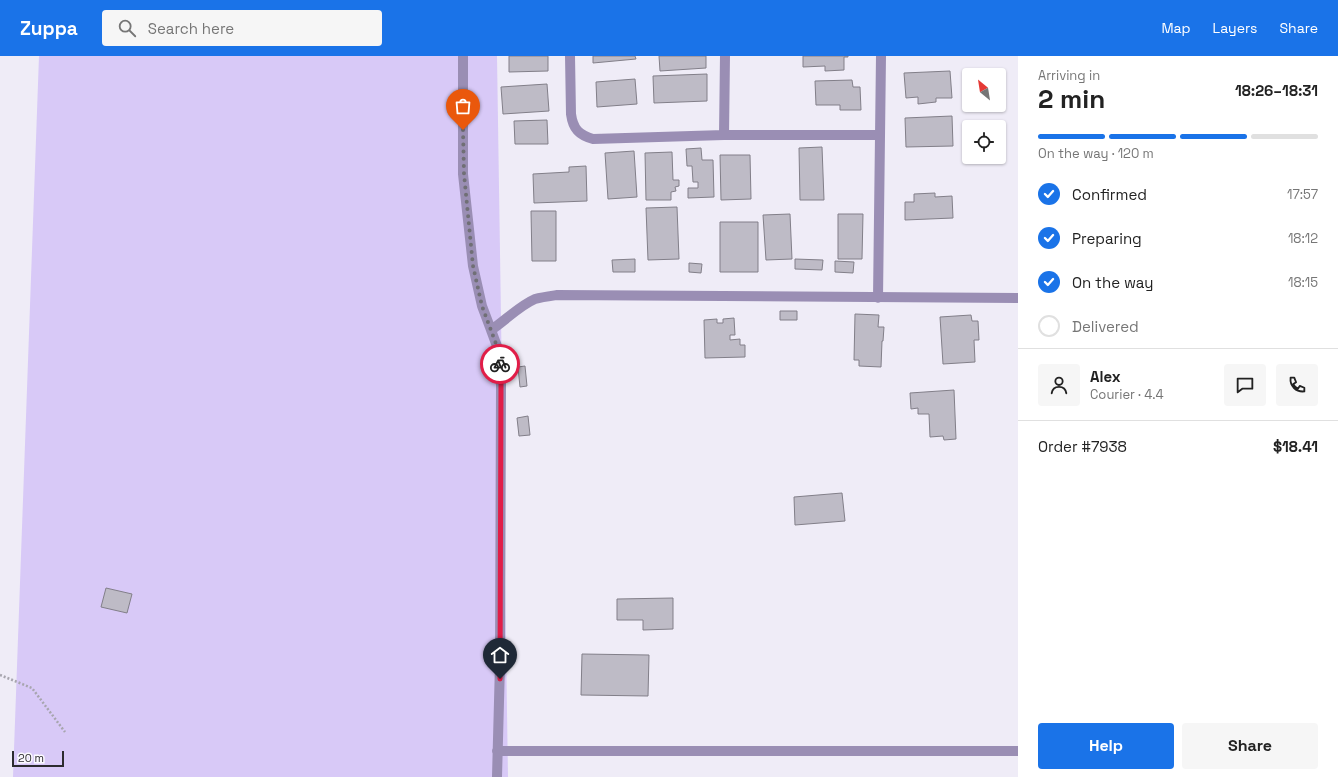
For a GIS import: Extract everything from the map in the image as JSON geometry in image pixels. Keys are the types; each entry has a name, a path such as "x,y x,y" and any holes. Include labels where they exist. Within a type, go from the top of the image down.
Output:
{"street":[{"path":"463,56 464,174 474,272 482,306 498,349 501,384 500,664 496,777"},
{"path":"570,56 572,124 584,136 593,139 724,135 879,135"},
{"path":"724,56 724,135"},
{"path":"878,298 881,56"},
{"path":"491,330 522,306 536,299 557,295 1018,298"},
{"path":"497,751 1018,751"}],"path":[{"path":"0,674 32,688 65,732"}],"shaded area":[{"path":"39,56 497,56 508,777 13,777"}],"building":[{"path":"509,56 548,56 548,71 509,72"},
{"path":"593,56 635,56 636,59 593,63"},
{"path":"659,56 706,56 706,68 660,71"},
{"path":"803,56 848,57 844,57 844,70 825,71 825,66 803,67"},
{"path":"950,71 952,98 936,98 936,102 918,104 918,97 906,98 904,73"},
{"path":"707,74 707,101 654,103 653,76"},
{"path":"635,79 637,104 597,107 596,82"},
{"path":"852,80 853,87 860,87 861,110 840,110 840,105 816,105 815,81"},
{"path":"547,84 549,111 503,114 501,87"},
{"path":"952,116 953,146 906,147 905,118"},
{"path":"547,120 548,144 515,144 514,121"},
{"path":"822,147 824,200 800,200 799,148"},
{"path":"701,148 702,160 713,160 714,197 688,198 688,188 698,188 698,182 693,182 692,166 687,166 686,149"},
{"path":"634,151 637,197 608,199 605,153"},
{"path":"672,152 673,180 679,180 679,186 675,187 676,191 671,192 671,200 646,200 645,153"},
{"path":"720,155 750,155 751,199 721,200"},
{"path":"586,166 587,201 534,203 533,174 569,172 569,167"},
{"path":"935,193 935,197 952,196 953,218 905,220 905,202 914,202 914,194"},
{"path":"677,207 679,259 648,260 646,208"},
{"path":"531,211 556,211 556,261 532,261"},
{"path":"790,214 792,259 766,260 763,215"},
{"path":"838,214 863,214 862,259 838,259"},
{"path":"720,222 758,222 758,272 720,272"},
{"path":"635,259 635,272 613,272 612,260"},
{"path":"795,259 823,260 822,270 795,269"},
{"path":"835,261 854,262 853,273 835,272"},
{"path":"689,263 702,264 701,273 689,272"},
{"path":"780,311 797,311 797,320 780,320"},
{"path":"855,314 879,315 878,327 884,327 881,367 859,366 859,360 854,360"},
{"path":"971,315 972,321 978,321 979,340 974,340 975,362 943,364 940,317"},
{"path":"734,318 735,335 730,335 730,340 740,339 740,345 745,345 745,357 705,358 704,320 717,319 717,323 723,323 723,319"},
{"path":"525,366 527,386 520,387 518,367"},
{"path":"954,390 956,439 944,440 943,436 930,437 929,414 918,414 918,408 911,409 910,393"},
{"path":"528,416 530,435 519,436 517,418"},
{"path":"842,493 845,521 795,525 794,497"},
{"path":"106,588 132,594 127,613 101,607"},
{"path":"673,598 673,629 643,630 643,620 617,620 617,599"},
{"path":"582,654 649,655 648,696 581,695"}],"way so far":[{"path":"463,130 464,174 473,266 482,306 498,349 500,364"}],"route":[{"path":"500,364 500,679"}]}
